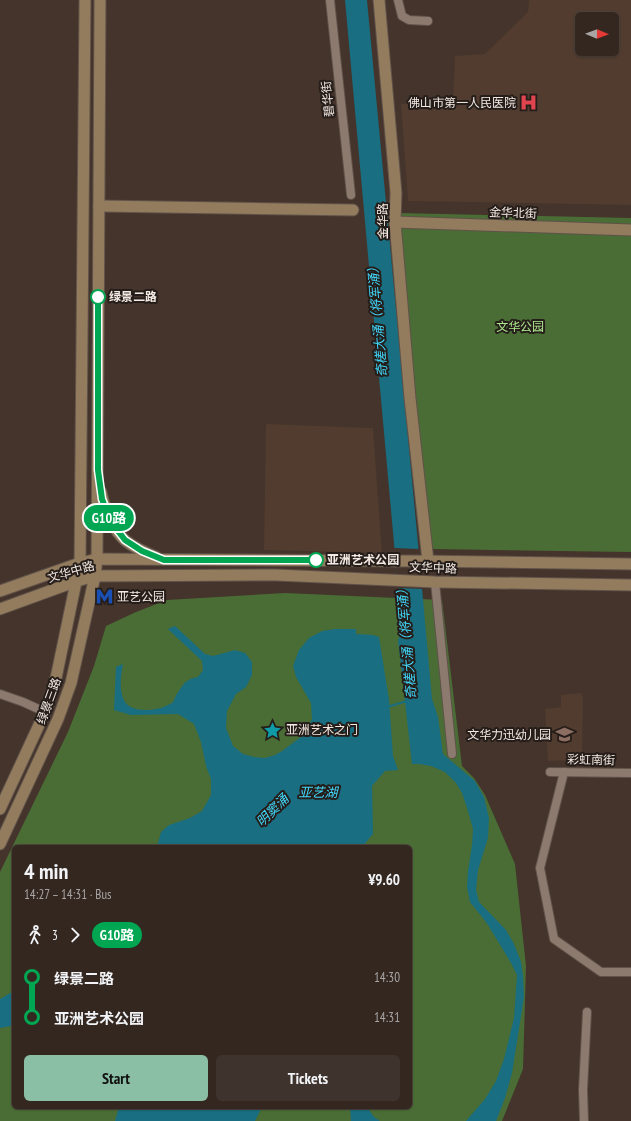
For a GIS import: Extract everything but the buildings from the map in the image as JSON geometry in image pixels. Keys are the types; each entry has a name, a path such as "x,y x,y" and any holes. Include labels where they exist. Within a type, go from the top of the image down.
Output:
{"main road":[{"path":"80,563 85,0"},
{"path":"97,559 100,0"},
{"name":"金华路","path":"379,0 396,193 394,222 424,561"},
{"path":"99,206 353,210"},
{"name":"金华北街","path":"394,222 631,230"},
{"path":"98,470 102,499 111,522 125,540 142,551 164,560"},
{"name":"文华中路","path":"0,591 80,563 97,559 631,564"},
{"name":"绿景三路","path":"0,844 60,712 71,683 95,576 97,559"},
{"name":"绿景三路","path":"0,809 45,712 56,678 80,563"},
{"name":"文华中路","path":"0,609 95,576 276,575 435,582 631,585"}],"street":[{"name":"碧华街","path":"330,0 351,195"},
{"path":"398,0 402,16 409,20 428,21"},
{"path":"435,582 452,754"},
{"path":"0,694 45,712"},
{"name":"彩虹南街","path":"550,772 631,773"},
{"path":"564,772 540,868 554,939 601,972 631,972"},
{"path":"584,1121 583,1090 587,1012"}],"shaded area":[{"name":"佛山市第一人民医院","path":"529,0 631,0 631,205 408,201 401,104 453,101 455,56 485,54 528,12"},
{"path":"266,424 373,428 382,553 264,550"},
{"name":"文华力迅幼儿园","path":"581,693 583,698 582,760 548,761 545,709 561,707 561,695"}],"green space":[{"name":"文华公园","path":"397,213 631,218 631,552 431,549"},
{"name":"亚洲艺术公园","path":"285,593 442,600 462,766 474,778 485,795 515,864 526,966 523,1069 502,1121 0,1121 0,872 12,847 12,1109 412,1109 412,845 13,845 68,732 94,666 106,626 167,600"}],"water":[{"name":"奇槎大涌（将军涌）","path":"345,0 367,0 432,699 438,717 443,754 475,781 484,797 489,818 488,838 478,870 476,890 479,902 506,930 514,944 521,962 523,976 524,997 512,1073 505,1098 496,1121 466,1121 485,1099 496,1081 504,1059 514,1018 517,975 488,925 470,902 467,887 473,829 462,793 456,783 445,772 431,766 412,764 398,640 401,633 401,621"},
{"name":"亚艺湖","path":"175,626 205,654 213,656 235,650 245,653 252,662 252,675 246,687 236,694 227,711 226,728 233,746 243,754 265,758 282,751 305,734 312,719 311,703 296,677 293,666 299,650 309,638 322,631 335,629 356,629 356,634 373,635 379,637 389,700 393,756 398,770 385,771 372,786 373,834 364,845 158,845 161,832 169,825 190,818 202,811 211,795 211,779 206,766 201,742 194,724 178,714 131,715 114,710 116,667 123,664 121,690 126,703 131,707 144,710 152,710 172,703 184,684 191,679 198,677 203,670 202,661 168,629"},
{"path":"12,992 11,1026 0,1028 0,999"},
{"path":"118,1109 261,1109 255,1121 115,1121"},
{"path":"350,1109 368,1109 374,1117 380,1121 351,1121"}],"pier":[{"path":"394,548 419,549 423,589 398,588"}],"waterway":[{"name":"明窦涌","path":"387,707 407,701"}],"bus line":[{"name":"G10路","path":"98,297 98,470 102,499 111,522 125,540 142,551 164,560 316,560"}],"place":[{"name":"佛山市第一人民医院","path":"529,103"},
{"name":"绿景二路","path":"98,297"},
{"name":"亚洲艺术公园","path":"316,560"},
{"name":"亚艺公园","path":"104,597"},
{"name":"亚洲艺术之门","path":"273,730"},
{"name":"文华力迅幼儿园","path":"564,735"}]}
